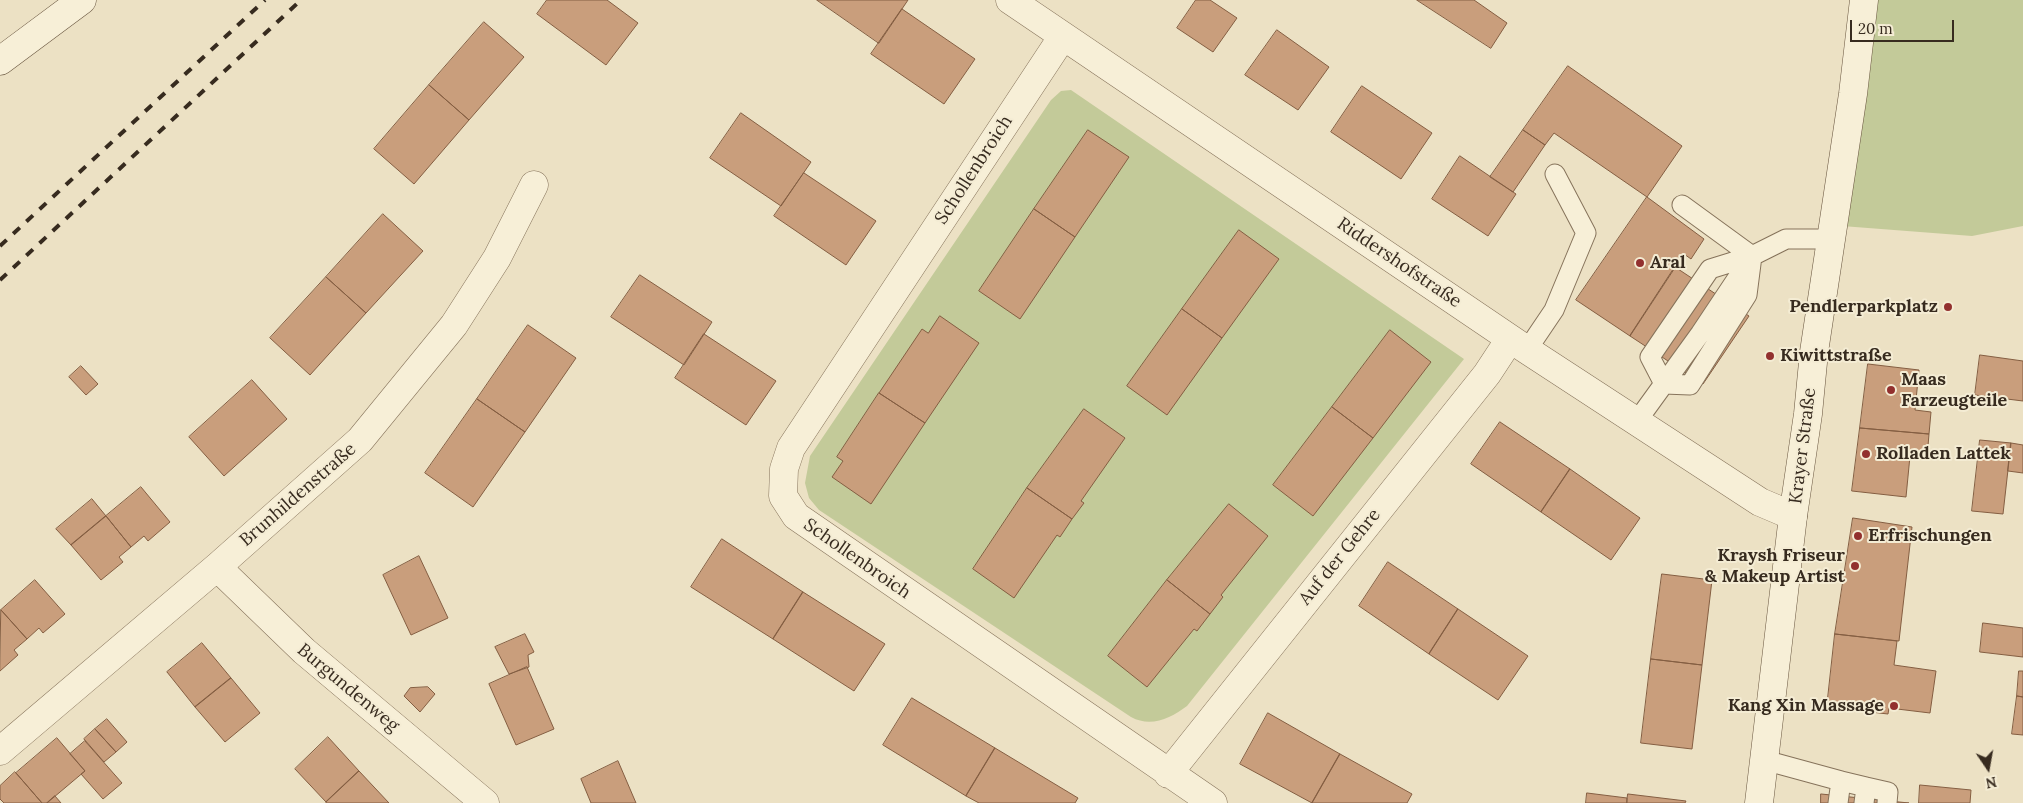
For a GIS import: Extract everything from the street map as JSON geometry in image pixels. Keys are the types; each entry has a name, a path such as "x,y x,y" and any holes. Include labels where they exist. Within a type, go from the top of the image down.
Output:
{"street":[{"path":"0,61 82,0"},
{"name":"Riddershofstraße","path":"1010,0 1519,344 1760,502 1793,516"},
{"name":"Krayer Straße","path":"1759,803 1793,516 1808,414 1814,352 1861,40 1864,0"},
{"name":"Schollenbroich","path":"1063,36 791,448 784,469 783,496 796,516 1168,774 1213,803"},
{"name":"Brunhildenstraße","path":"0,751 217,567 360,440 454,325 497,258 534,185"},
{"name":"Auf der Gehre","path":"1168,774 1487,374 1519,344"},
{"name":"Burgundenweg","path":"217,567 304,651 485,803"}],"lane":[{"path":"1519,344 1554,310 1586,233 1555,174"},
{"path":"1682,205 1752,256"},
{"path":"1664,384 1650,357 1710,269 1752,256 1786,239 1832,240"},
{"path":"1638,421 1700,334 1752,256"},
{"path":"1764,760 1841,781 1865,795 1888,792 1887,803"},
{"path":"1838,803 1841,781"}],"green space":[{"path":"1875,0 2023,0 2023,226 1972,236 1842,226"},
{"path":"1071,90 1464,359 1187,706 1168,718 1153,722 1146,722 1131,717 819,510 809,498 805,483 810,456 1051,100 1061,91"}],"building":[{"path":"547,0 607,0 638,23 606,65 537,14"},
{"path":"817,0 908,0 879,43"},
{"path":"1196,0 1210,0 1237,18 1213,52 1177,28"},
{"path":"1417,0 1474,0 1507,23 1491,48"},
{"path":"902,9 975,59 944,104 871,54"},
{"path":"484,22 524,57 469,120 429,85"},
{"path":"1277,30 1329,67 1298,110 1245,75"},
{"path":"1568,66 1682,146 1647,197 1554,133 1545,145 1523,130"},
{"path":"429,85 469,120 414,184 374,149"},
{"path":"1362,86 1432,133 1401,179 1331,132"},
{"path":"741,113 811,162 781,206 710,158"},
{"path":"1088,130 1129,157 1075,237 1034,209"},
{"path":"1523,130 1545,145 1513,192 1490,177"},
{"path":"1460,156 1516,194 1488,236 1432,199"},
{"path":"804,173 876,221 846,265 774,216"},
{"name":"Aral","path":"1647,197 1704,239 1691,259 1684,254 1630,336 1576,300"},
{"path":"1034,209 1075,237 1020,319 979,291"},
{"path":"383,214 423,251 366,313 326,277"},
{"path":"1239,230 1279,259 1222,338 1182,309"},
{"path":"1675,267 1749,316 1703,384 1630,336"},
{"path":"640,275 712,322 684,365 611,317"},
{"path":"326,277 366,313 310,375 270,338"},
{"path":"1182,309 1222,338 1167,415 1127,386"},
{"path":"940,316 979,343 925,423 879,393 922,329 928,333"},
{"path":"528,325 576,358 525,432 477,399"},
{"path":"1390,330 1431,362 1373,438 1332,407"},
{"path":"704,334 776,381 746,425 675,378"},
{"path":"1980,355 2023,361 2023,401 1975,395"},
{"name":"Maas Farzeugteile","path":"1868,364 1919,370 1915,410 1931,412 1929,434 1860,428"},
{"path":"81,366 98,384 86,395 69,377"},
{"path":"252,380 287,419 224,476 189,437"},
{"path":"879,393 925,423 871,504 832,477 843,461 837,457"},
{"path":"477,399 525,432 473,507 425,473"},
{"path":"1332,407 1373,438 1313,516 1273,485"},
{"path":"1084,409 1125,438 1081,501 1084,503 1072,519 1027,488"},
{"path":"1500,422 1570,469 1541,512 1471,464"},
{"path":"1860,428 1929,434 1927,458 1910,456 1906,497 1852,491"},
{"path":"1980,440 2011,443 2003,514 1972,511"},
{"path":"2011,443 2023,445 2023,473 2008,471"},
{"path":"1570,469 1640,518 1611,560 1541,512"},
{"path":"141,487 170,522 148,541 144,536 131,547 106,516"},
{"path":"1027,488 1072,519 1060,537 1057,535 1014,598 973,569"},
{"path":"92,499 106,516 71,545 56,529"},
{"path":"1229,504 1268,536 1221,595 1223,597 1210,614 1167,580"},
{"path":"106,516 131,547 119,557 123,562 101,580 71,545"},
{"path":"1853,518 1912,527 1899,641 1835,634"},
{"path":"722,539 803,592 773,639 691,587"},
{"path":"419,556 448,618 411,635 383,575"},
{"path":"1388,562 1458,609 1429,654 1359,606"},
{"path":"1662,574 1712,580 1702,665 1651,659"},
{"path":"35,580 65,614 43,633 39,628 27,639 1,610"},
{"path":"1167,580 1210,614 1197,631 1194,629 1147,687 1108,656"},
{"path":"803,592 885,644 854,691 773,639"},
{"path":"1458,609 1528,656 1498,700 1429,654"},
{"path":"1,610 27,639 14,650 18,655 0,671"},
{"path":"1983,623 2023,628 2023,657 1980,652"},
{"path":"525,634 534,652 528,655 529,667 509,674 495,647"},
{"path":"1835,634 1897,641 1894,665 1936,671 1930,713 1889,708 1888,714 1827,707"},
{"path":"202,643 231,678 195,707 167,672"},
{"path":"1651,659 1702,665 1692,749 1641,743"},
{"path":"527,667 554,729 516,745 489,684"},
{"path":"2019,671 2023,671 2023,697 2017,696"},
{"path":"231,678 260,713 225,742 195,707"},
{"path":"428,687 435,694 420,712 404,696 410,688"},
{"path":"2017,696 2023,697 2023,735 2012,734"},
{"path":"912,698 995,748 966,796 883,745"},
{"path":"1268,713 1340,754 1312,803 1240,764"},
{"path":"107,719 127,742 116,752 95,729"},
{"path":"95,729 116,752 104,762 84,739"},
{"path":"328,737 359,771 326,802 295,769"},
{"path":"57,738 85,771 47,803 42,803 16,773"},
{"path":"85,741 122,783 103,799 81,774 85,771 70,754"},
{"path":"995,748 1078,798 1075,803 979,803 966,796"},
{"path":"1340,754 1412,794 1407,803 1312,803"},
{"path":"618,761 636,803 591,803 581,779"},
{"path":"359,771 389,803 326,803 326,802"},
{"path":"15,772 42,803 4,803 0,799 0,786"},
{"path":"1920,785 1971,790 1970,803 1919,803"},
{"path":"1587,793 1627,798 1627,803 1586,803"},
{"path":"1628,794 1686,801 1685,803 1627,803"},
{"path":"1821,794 1909,803 1821,803"},
{"path":"55,796 61,803 47,803"}],"railway":[{"path":"0,246 265,0"},
{"path":"0,280 301,0"}],"place":[{"name":"Aral","path":"1640,263"},
{"name":"Pendlerparkplatz","path":"1948,307"},
{"name":"Kiwittstraße","path":"1770,356"},
{"name":"Maas Farzeugteile","path":"1891,390"},
{"name":"Rolladen Lattek","path":"1866,454"},
{"name":"Erfrischungen","path":"1858,536"},
{"name":"Kraysh Friseur & Makeup Artist","path":"1855,566"},
{"name":"Kang Xin Massage","path":"1894,706"}]}
